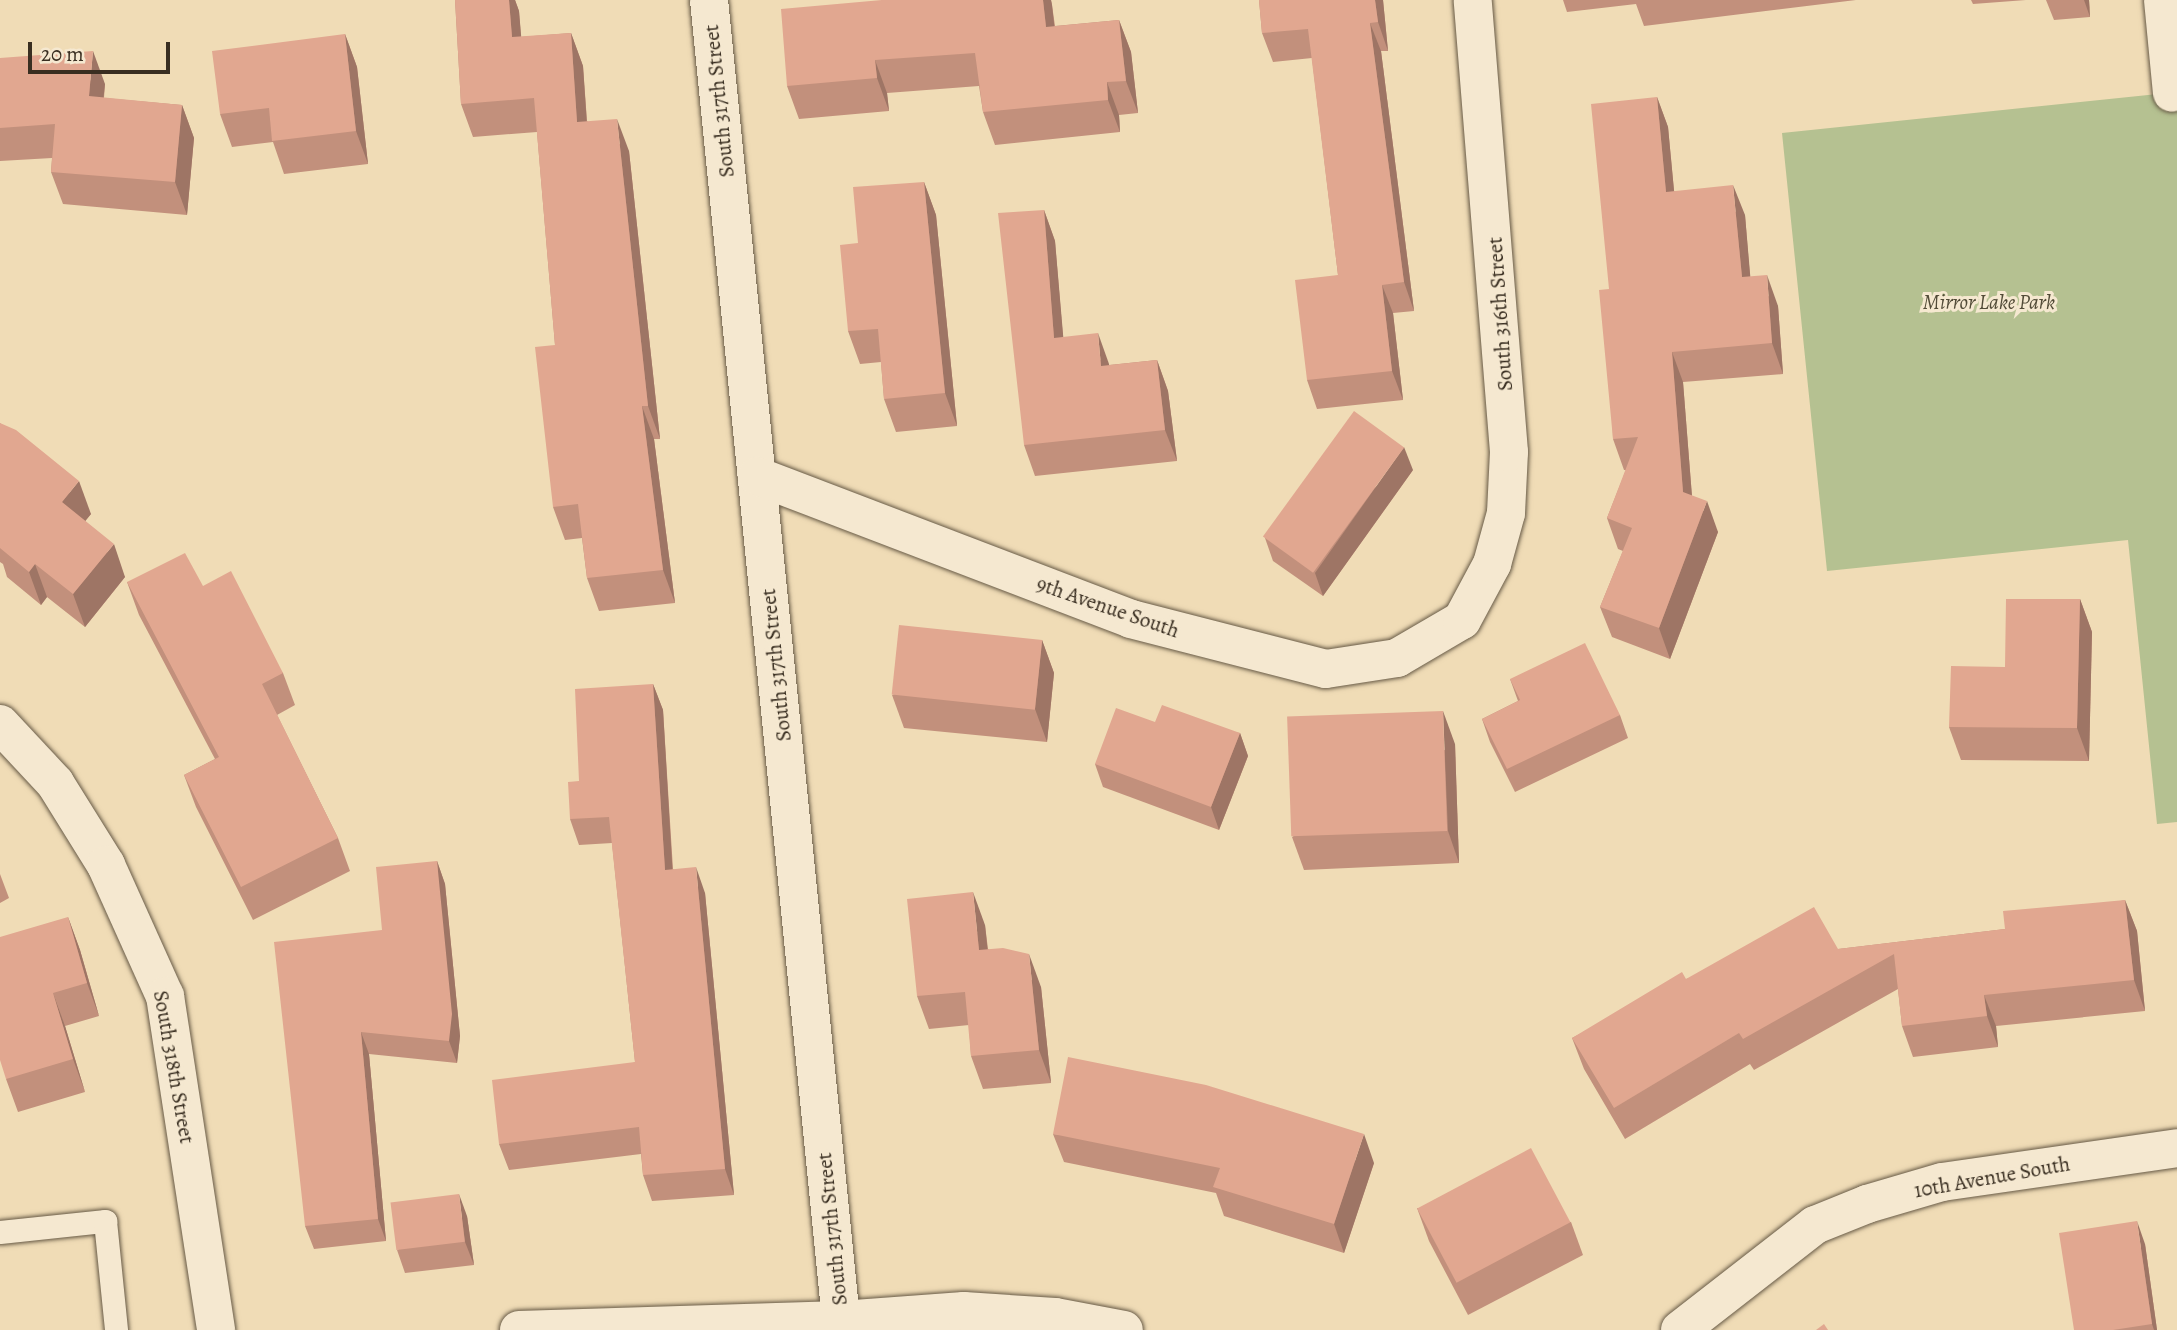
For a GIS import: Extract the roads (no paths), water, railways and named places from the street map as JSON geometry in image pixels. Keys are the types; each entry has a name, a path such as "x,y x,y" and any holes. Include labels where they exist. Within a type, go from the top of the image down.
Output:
{"street":[{"name":"South 317th Street","path":"709,0 842,1325"},
{"name":"South 316th Street","path":"1462,620 1492,564 1506,513 1509,452 1473,0"},
{"path":"2163,0 2172,93"},
{"name":"9th Avenue South","path":"757,476 1131,619 1325,669 1397,658 1462,620"},
{"name":"South 318th Street","path":"0,724 55,783 106,865 165,996 216,1330"},
{"name":"10th Avenue South","path":"1680,1330 1815,1225 1867,1204 1942,1181 2177,1149"},
{"path":"519,1330 842,1325 964,1311 1055,1317 1124,1330"}],"lane":[{"path":"0,1232 105,1221 116,1330"}],"park label":[{"name":"Mirror Lake Park","path":"1989,302"}]}
